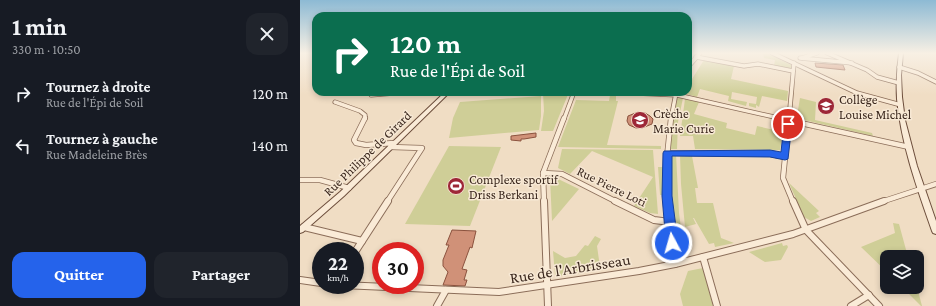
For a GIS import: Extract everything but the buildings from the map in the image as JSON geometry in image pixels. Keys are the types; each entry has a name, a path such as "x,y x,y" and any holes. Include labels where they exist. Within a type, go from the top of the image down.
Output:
{"street":[{"path":"774,67 793,71"},
{"path":"793,67 783,178 806,230 879,306"},
{"path":"803,67 857,93 901,105"},
{"path":"862,67 877,77 899,83"},
{"path":"899,67 901,105 909,147 936,231"},
{"path":"900,67 915,72 936,82"},
{"name":"Rue Philippe de Girard","path":"302,228 349,188 444,96"},
{"path":"548,306 543,173 573,96"},
{"path":"675,96 667,153 667,196 675,264"},
{"path":"688,96 788,121 909,147"},
{"path":"302,228 362,241 422,148 392,145 366,145 356,143 354,140 365,120 364,115 360,111 334,102"},
{"path":"667,153 770,154 785,157"},
{"name":"Rue Pierre Loti","path":"543,173 562,174 654,220 670,222"},
{"path":"300,180 320,180 349,188"},
{"name":"Rue de l'Arbrisseau","path":"364,286 499,292 675,264 806,230 921,188 936,184"},
{"path":"703,257 717,306"},
{"path":"300,280 312,282"},
{"path":"437,306 446,290"},
{"path":"851,306 869,296"}],"shaded area":[{"path":"699,67 734,67 731,79 788,91 787,101 762,96 759,107 756,105 756,108 749,106 749,103 756,104 757,97 732,92 731,99 747,102 746,106 728,101 729,96 700,89 697,97 692,96 692,79"},
{"name":"Complexe sportif Driss Berkani","path":"541,96 539,130 449,138 453,118 460,102"},
{"path":"543,96 567,96 553,131 541,131 544,111"},
{"path":"610,96 616,96 616,101 618,101 607,145 661,146 661,149 558,147 576,100 609,101"},
{"path":"680,97 683,98 678,122 677,149 670,149 672,126 677,99"},
{"path":"800,98 816,102 815,120 872,133 873,136 804,120 804,117 797,116"},
{"path":"685,99 699,102 694,114 727,123 726,128 755,135 757,126 783,132 780,150 695,149 693,136 680,136"},
{"name":"Complexe sportif Driss Berkani","path":"449,146 501,147 470,226 405,224"},
{"path":"562,149 653,150 658,214 650,213 634,206 653,177 592,151 570,174 558,168"},
{"path":"676,154 679,213 684,251 677,251 669,183 670,157 671,155"},
{"path":"680,155 692,156 698,188 695,188 697,203 713,203 721,238 734,243 715,247 714,243 709,244 694,218 696,224 685,227"},
{"path":"658,167 665,167 665,195 660,195"},
{"path":"550,178 556,178 579,189 552,221"},
{"path":"789,183 819,211 816,213 820,217 811,221 804,217"},
{"path":"893,223 899,224 906,250 880,250 880,265 861,247 895,233"},
{"path":"595,236 601,239 597,246 600,267 581,270 581,273 558,276 555,275 553,251 565,258 576,256 585,245 588,246"},
{"path":"782,243 783,246 787,245 788,247 781,260 765,262 749,252"},
{"path":"703,268 713,306 683,306 680,294 688,271"},
{"path":"909,294 919,294 921,306"}],"place":[{"name":"Collège Louise Michel","path":"826,106"},
{"name":"Crèche Marie Curie","path":"640,120"},
{"name":"Complexe sportif Driss Berkani","path":"456,186"}],"route":[{"path":"672,243 667,196 667,153 776,154 785,157 788,124"}]}
